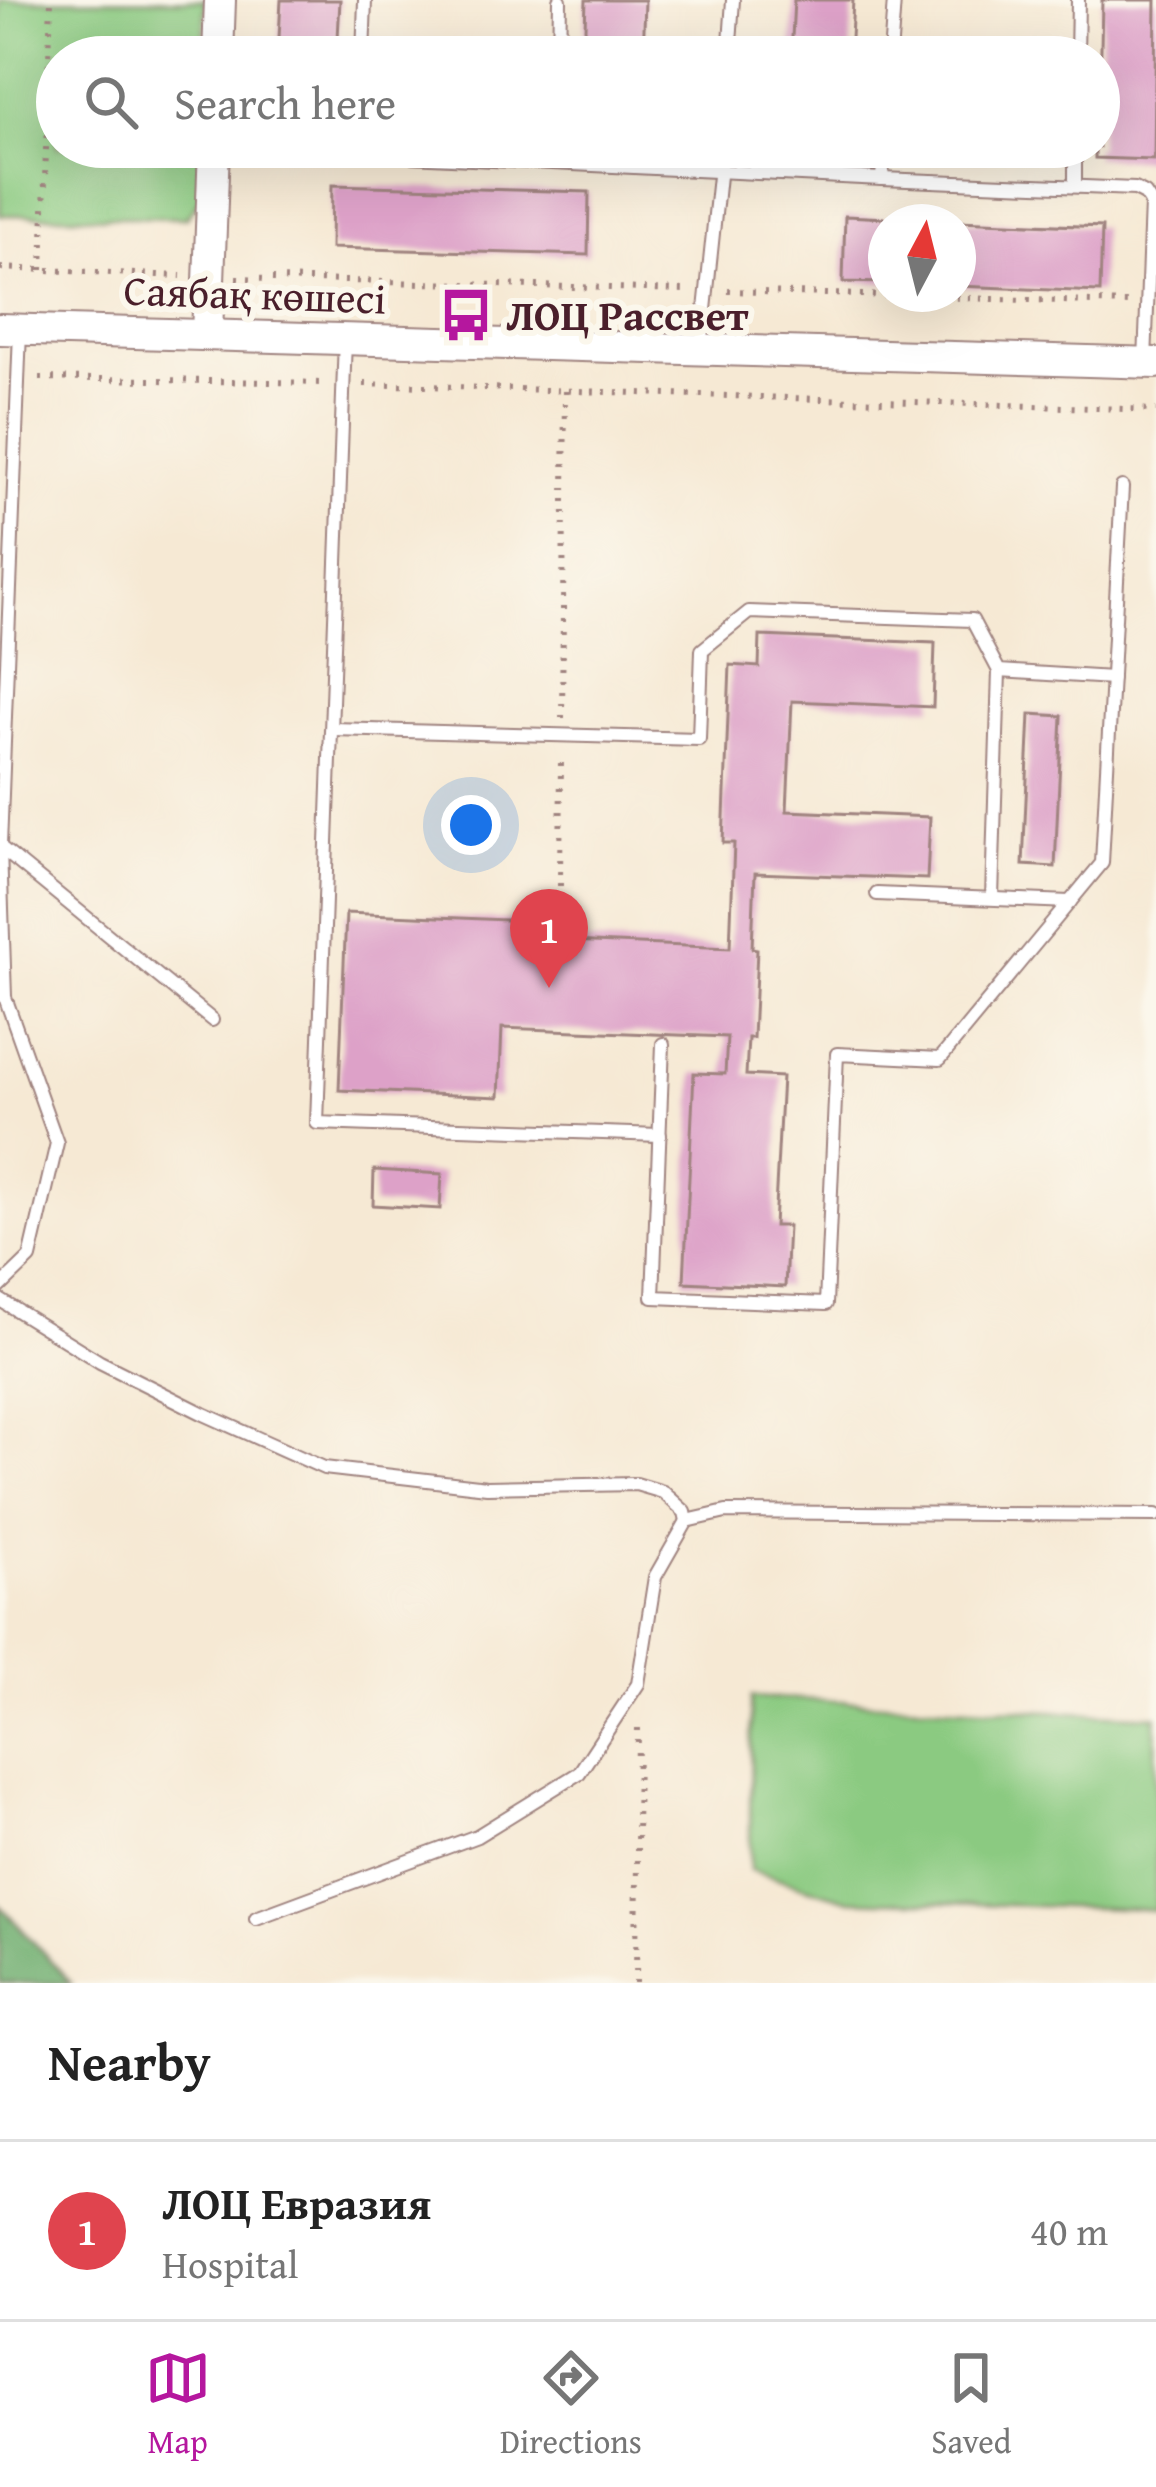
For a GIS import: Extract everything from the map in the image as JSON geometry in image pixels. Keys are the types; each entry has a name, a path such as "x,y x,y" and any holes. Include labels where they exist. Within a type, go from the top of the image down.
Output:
{"street":[{"path":"219,36 220,0"},
{"path":"206,334 213,168"},
{"name":"Саябақ көшесі","path":"10,329 1151,363"}],"lane":[{"path":"364,36 365,0"},
{"path":"559,36 560,0"},
{"path":"731,36 734,0"},
{"path":"891,36 894,0"},
{"path":"1077,36 1078,0"},
{"path":"638,168 1136,189 1150,203 1147,304 1151,363"},
{"path":"700,350 720,168"},
{"path":"882,178 883,168"},
{"path":"1075,168 1075,185"},
{"path":"0,1287 29,1258 57,1142 5,997 0,847 19,377 10,329"},
{"path":"345,338 317,1124 660,1136"},
{"path":"664,1044 653,1297 826,1304 837,1054 940,1059 1102,863 1122,487"},
{"path":"333,729 699,739 702,650 749,612 972,620 999,671 992,898"},
{"path":"999,671 1112,678"},
{"path":"0,847 212,1020"},
{"path":"877,894 1070,902"},
{"path":"0,1300 100,1362 324,1468 487,1487 636,1484 663,1492 686,1512 687,1520 655,1577 638,1684 580,1773 477,1836 256,1918"},
{"path":"687,1520 726,1512 1156,1516"}],"path":[{"path":"50,36 51,0"},
{"path":"42,270 45,168"},
{"path":"0,268 1147,304"},
{"path":"19,377 565,389 1156,410"},
{"path":"560,886 565,389"},
{"path":"636,1983 638,1684"}],"green space":[{"path":"0,0 205,0 205,36 36,36 36,168 203,168 203,197 185,218 0,215"},
{"path":"751,1697 1156,1716 1156,1910 849,1900 750,1870"},
{"path":"0,1905 71,1983 0,1983"}],"building":[{"path":"281,0 340,0 338,36 279,36"},
{"path":"586,0 645,0 644,36 585,36"},
{"path":"794,0 853,0 851,36 792,36"},
{"path":"1102,0 1156,0 1154,160 1120,159 1120,36 1101,36"},
{"path":"332,185 589,192 588,255 331,248"},
{"path":"845,216 868,217 868,283 843,282"},
{"path":"976,222 1102,227 1100,292 976,287"},
{"path":"760,636 935,643 933,707 792,701 787,811 930,817 927,879 755,873 752,948 757,949 753,1038 748,1038 746,1075 782,1077 774,1226 788,1226 785,1287 684,1282 694,1073 725,1074 727,1037 502,1028 499,1097 339,1090 346,913 526,921 525,939 730,948 734,843 723,843 730,665 759,667"},
{"path":"1030,714 1062,716 1055,867 1023,865"},
{"path":"374,1170 442,1174 440,1209 373,1205"}],"place":[{"name":"ЛОЦ Рассвет","path":"466,315"},
{"name":"ЛОЦ Евразия","path":"549,988"}]}
